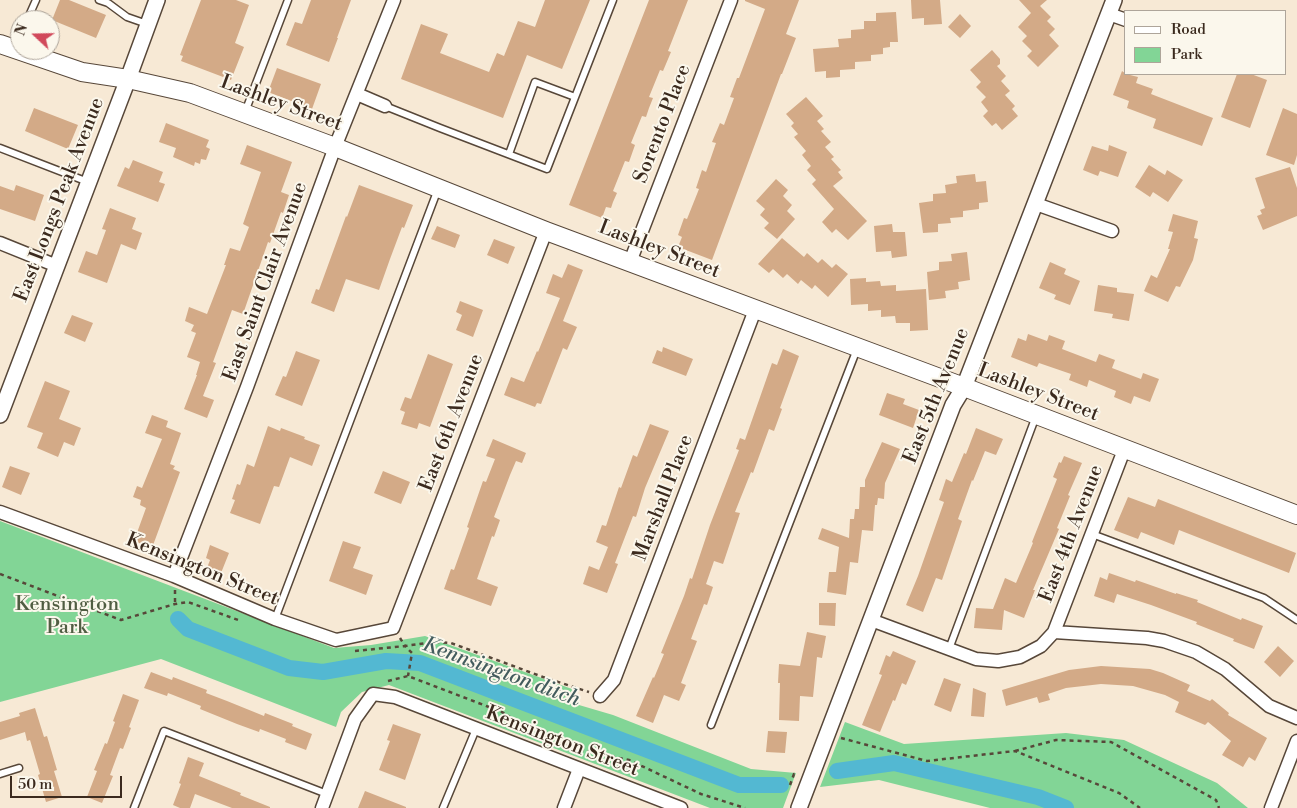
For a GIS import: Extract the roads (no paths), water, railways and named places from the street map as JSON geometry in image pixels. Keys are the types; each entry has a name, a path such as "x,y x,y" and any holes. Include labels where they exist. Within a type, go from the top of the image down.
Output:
{"main road":[{"name":"Lashley Street","path":"0,44 82,72 128,79 190,93 335,147 546,231 964,387 1297,515"}],"street":[{"name":"East Longs Peak Avenue","path":"0,415 157,0"},
{"name":"East Saint Clair Avenue","path":"174,576 247,387 335,147 394,0"},
{"name":"Sorento Place","path":"630,262 731,0"},
{"path":"1111,7 1124,18"},
{"name":"East 5th Avenue","path":"799,808 953,405 964,387 1111,7"},
{"path":"357,94 385,106"},
{"path":"1036,204 1112,231"},
{"name":"East 6th Avenue","path":"393,628 546,231"},
{"path":"0,243 57,266"},
{"name":"Marshall Place","path":"600,696 614,680 755,310"},
{"name":"East 4th Avenue","path":"1054,632 1124,450"},
{"name":"Kensington Street","path":"0,512 174,576 275,619 336,640 393,628"},
{"path":"872,620 976,660 998,661 1020,657 1041,646 1054,632 1147,638 1164,641 1196,652 1225,669 1268,706 1297,718"},
{"name":"Kensington Street","path":"327,794 355,719 373,694 395,697 682,808"},
{"path":"1271,808 1297,741"},
{"path":"564,808 579,769"},
{"path":"322,808 327,794"}],"lane":[{"path":"99,0 108,3 127,17 148,24"},
{"path":"244,114 288,0"},
{"path":"385,106 548,169 613,0"},
{"path":"509,154 536,82 575,97"},
{"path":"0,148 89,182"},
{"path":"275,619 438,188"},
{"path":"711,725 858,348"},
{"path":"949,649 1037,415"},
{"path":"1092,534 1264,598 1297,620"},
{"path":"443,808 476,729"},
{"path":"134,808 164,731 327,794"},
{"path":"0,774 19,768"}],"waterway":[{"name":"Kennsington ditch","path":"178,619 188,629 289,668 323,672 386,661 420,663 739,785 781,785"},
{"name":"Kennsington ditch","path":"837,771 894,763 1038,797 1066,808"}],"park label":[{"name":"Kensington Park","path":"67,616"}]}
